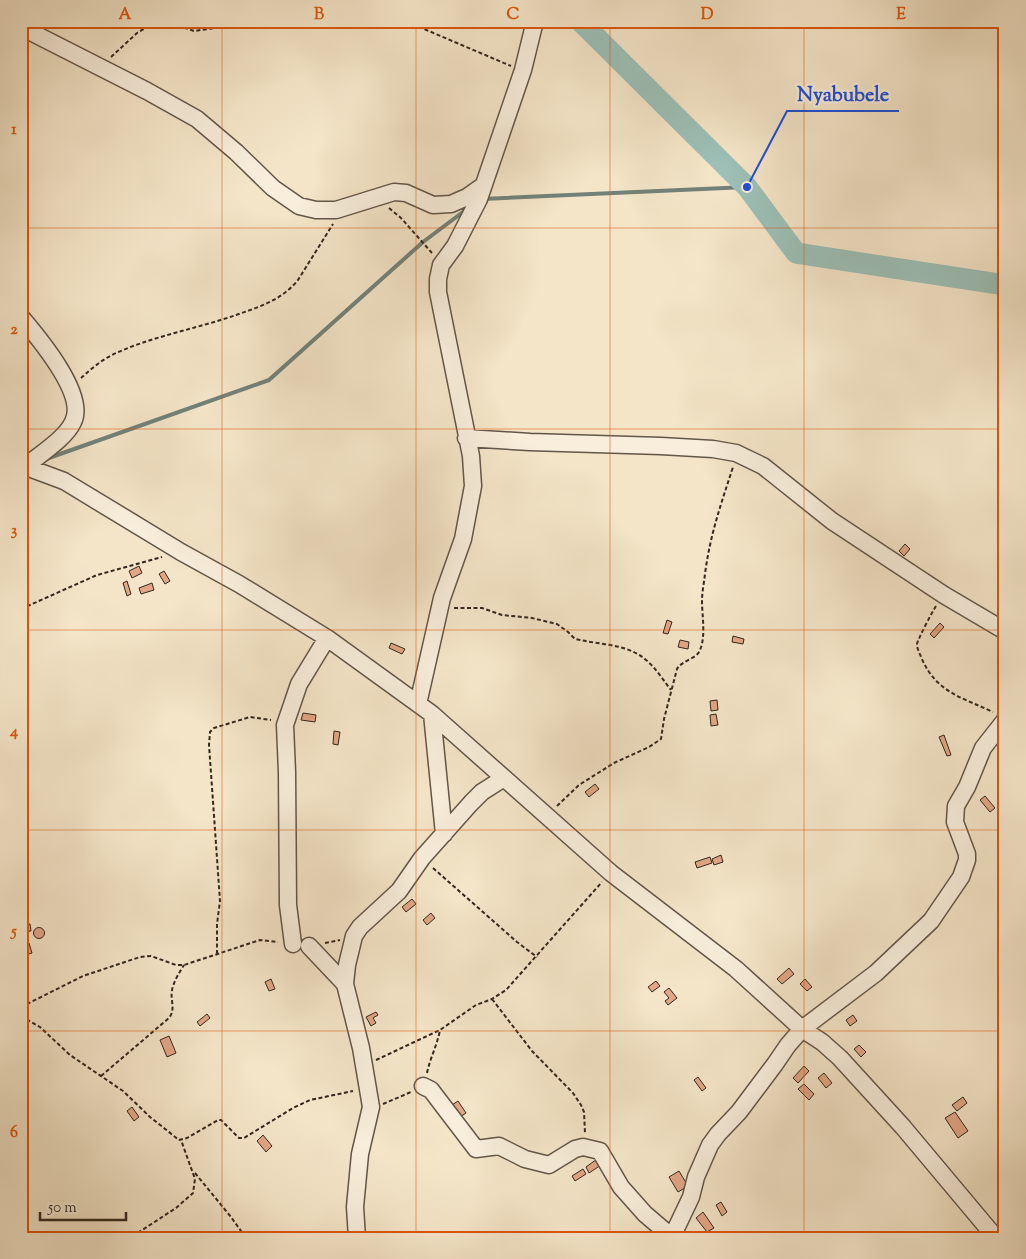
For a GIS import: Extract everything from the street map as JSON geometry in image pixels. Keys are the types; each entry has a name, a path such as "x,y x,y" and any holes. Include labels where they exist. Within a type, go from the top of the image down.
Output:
{"street":[{"path":"418,704 438,615 460,547 470,505 473,473 438,292 438,279 441,265 455,246 479,199 523,70 535,21"},
{"path":"21,27 102,67 197,119 236,152 273,188 299,206 316,210 336,210 394,192 406,193 433,205 451,204 467,197 484,184"},
{"path":"21,316 53,356 74,397 76,412 74,422 67,432 24,465"},
{"path":"466,438 530,442 679,446 713,448 736,453 763,466 832,521 944,595 1005,631"},
{"path":"24,465 64,481 181,552 239,584 327,638 432,714 611,873 736,969 802,1029 822,1042 840,1058 875,1094 996,1238"},
{"path":"327,638 298,684 285,725 288,905 301,945 345,984"},
{"path":"432,714 444,834"},
{"path":"423,1086 431,1090 476,1149 499,1146 525,1160 549,1165 583,1147 600,1151 621,1187 645,1214 673,1237 691,1197 696,1177 710,1145 739,1112 788,1045 802,1029 876,973 920,934 939,911 961,877 967,860 967,854 955,818 956,806 967,787 979,755 1001,717"},
{"path":"356,1238 355,1207 360,1154 371,1107 345,984 347,965 354,936 360,927 399,891 422,858 482,792 504,778"}],"path":[{"path":"102,67 117,50 137,33 147,28 177,25 194,31 215,28 232,21"},
{"path":"400,21 417,26 523,70"},
{"path":"372,198 383,203 401,218 441,265"},
{"path":"69,388 96,364 112,355 258,308 278,298 291,289 298,280 346,206"},
{"path":"546,816 579,785 614,764 649,748 661,739 664,719 678,666 698,654 701,649 702,598 709,548 736,453"},
{"path":"21,609 97,575 181,552"},
{"path":"944,595 919,638 917,645 925,666 934,680 946,690 1001,717"},
{"path":"438,615 455,608 474,607 502,615 532,618 556,624 575,639 622,648 640,655 653,666 671,690"},
{"path":"217,954 217,924 220,901 209,744 210,732 214,728 250,718 273,720 285,725"},
{"path":"422,858 459,892 486,913 516,942 536,957"},
{"path":"363,1066 440,1030 476,1005 492,999 506,990 611,873"},
{"path":"21,902 24,914 21,923"},
{"path":"21,1007 83,976 140,957 151,956 176,965 260,940 301,945 354,936"},
{"path":"101,1076 170,1018 173,1010 172,990 184,964"},
{"path":"492,999 532,1051 573,1093 581,1105 584,1112 587,1148"},
{"path":"21,1016 40,1027 70,1055 123,1091 176,1139 181,1140 218,1120 221,1120 239,1138 244,1138 293,1108 310,1100 368,1089"},
{"path":"126,1238 134,1236 193,1193 195,1179 181,1140"},
{"path":"192,1171 246,1238"},
{"path":"21,1234 30,1238"}],"building":[{"path":"905,544 910,549 904,556 899,551"},
{"path":"139,566 142,573 132,578 129,571"},
{"path":"164,571 170,581 165,584 159,574"},
{"path":"127,581 131,594 127,596 123,583"},
{"path":"152,583 154,590 141,594 139,588"},
{"path":"667,620 672,622 668,634 663,633"},
{"path":"940,623 944,627 934,638 930,634"},
{"path":"733,636 744,639 743,644 732,642"},
{"path":"680,640 689,642 688,649 678,647"},
{"path":"391,643 405,649 402,654 389,648"},
{"path":"717,700 718,710 711,711 710,701"},
{"path":"303,713 316,715 315,722 301,720"},
{"path":"716,714 718,725 711,726 710,715"},
{"path":"334,731 340,732 338,745 333,744"},
{"path":"944,735 951,755 947,756 939,737"},
{"path":"595,784 599,789 589,797 585,792"},
{"path":"985,796 995,808 990,812 980,800"},
{"path":"721,855 723,862 714,865 712,859"},
{"path":"710,857 712,863 697,868 695,862"},
{"path":"412,899 416,904 406,912 402,907"},
{"path":"431,913 435,918 427,925 423,920"},
{"path":"30,924 31,931 22,932 21,925"},
{"path":"39,927 45,933 39,939 33,933"},
{"path":"29,943 32,953 26,955 22,945"},
{"path":"789,968 794,974 782,984 777,979"},
{"path":"271,979 275,989 269,991 265,982"},
{"path":"805,979 812,987 807,991 800,984"},
{"path":"656,981 660,986 652,992 648,987"},
{"path":"669,988 677,998 668,1005 665,1001 669,998 664,992"},
{"path":"376,1012 378,1015 373,1018 376,1023 371,1026 366,1017"},
{"path":"207,1014 210,1018 200,1026 197,1022"},
{"path":"853,1015 857,1021 850,1026 846,1020"},
{"path":"169,1036 176,1053 167,1057 160,1040"},
{"path":"859,1045 866,1052 861,1057 854,1049"},
{"path":"804,1066 809,1071 798,1083 793,1078"},
{"path":"824,1073 832,1083 826,1088 818,1078"},
{"path":"698,1077 706,1088 702,1091 694,1080"},
{"path":"804,1084 814,1094 809,1100 798,1089"},
{"path":"963,1097 967,1103 957,1111 952,1105"},
{"path":"458,1101 466,1113 460,1117 452,1105"},
{"path":"132,1107 139,1117 134,1121 127,1111"},
{"path":"955,1112 968,1131 958,1138 945,1118"},
{"path":"263,1135 272,1146 266,1152 257,1141"},
{"path":"597,1159 601,1165 589,1173 586,1167"},
{"path":"583,1169 586,1174 575,1181 572,1176"},
{"path":"679,1171 688,1186 678,1192 669,1177"},
{"path":"721,1202 727,1212 722,1216 716,1205"},
{"path":"703,1212 714,1228 707,1232 696,1218"}],"waterway":[{"path":"580,21 747,187 796,253 1005,285"},
{"path":"483,199 747,187"},
{"path":"46,459 269,380 423,242 467,209"}],"place":[{"name":"Nyabubele","path":"747,187"}]}
